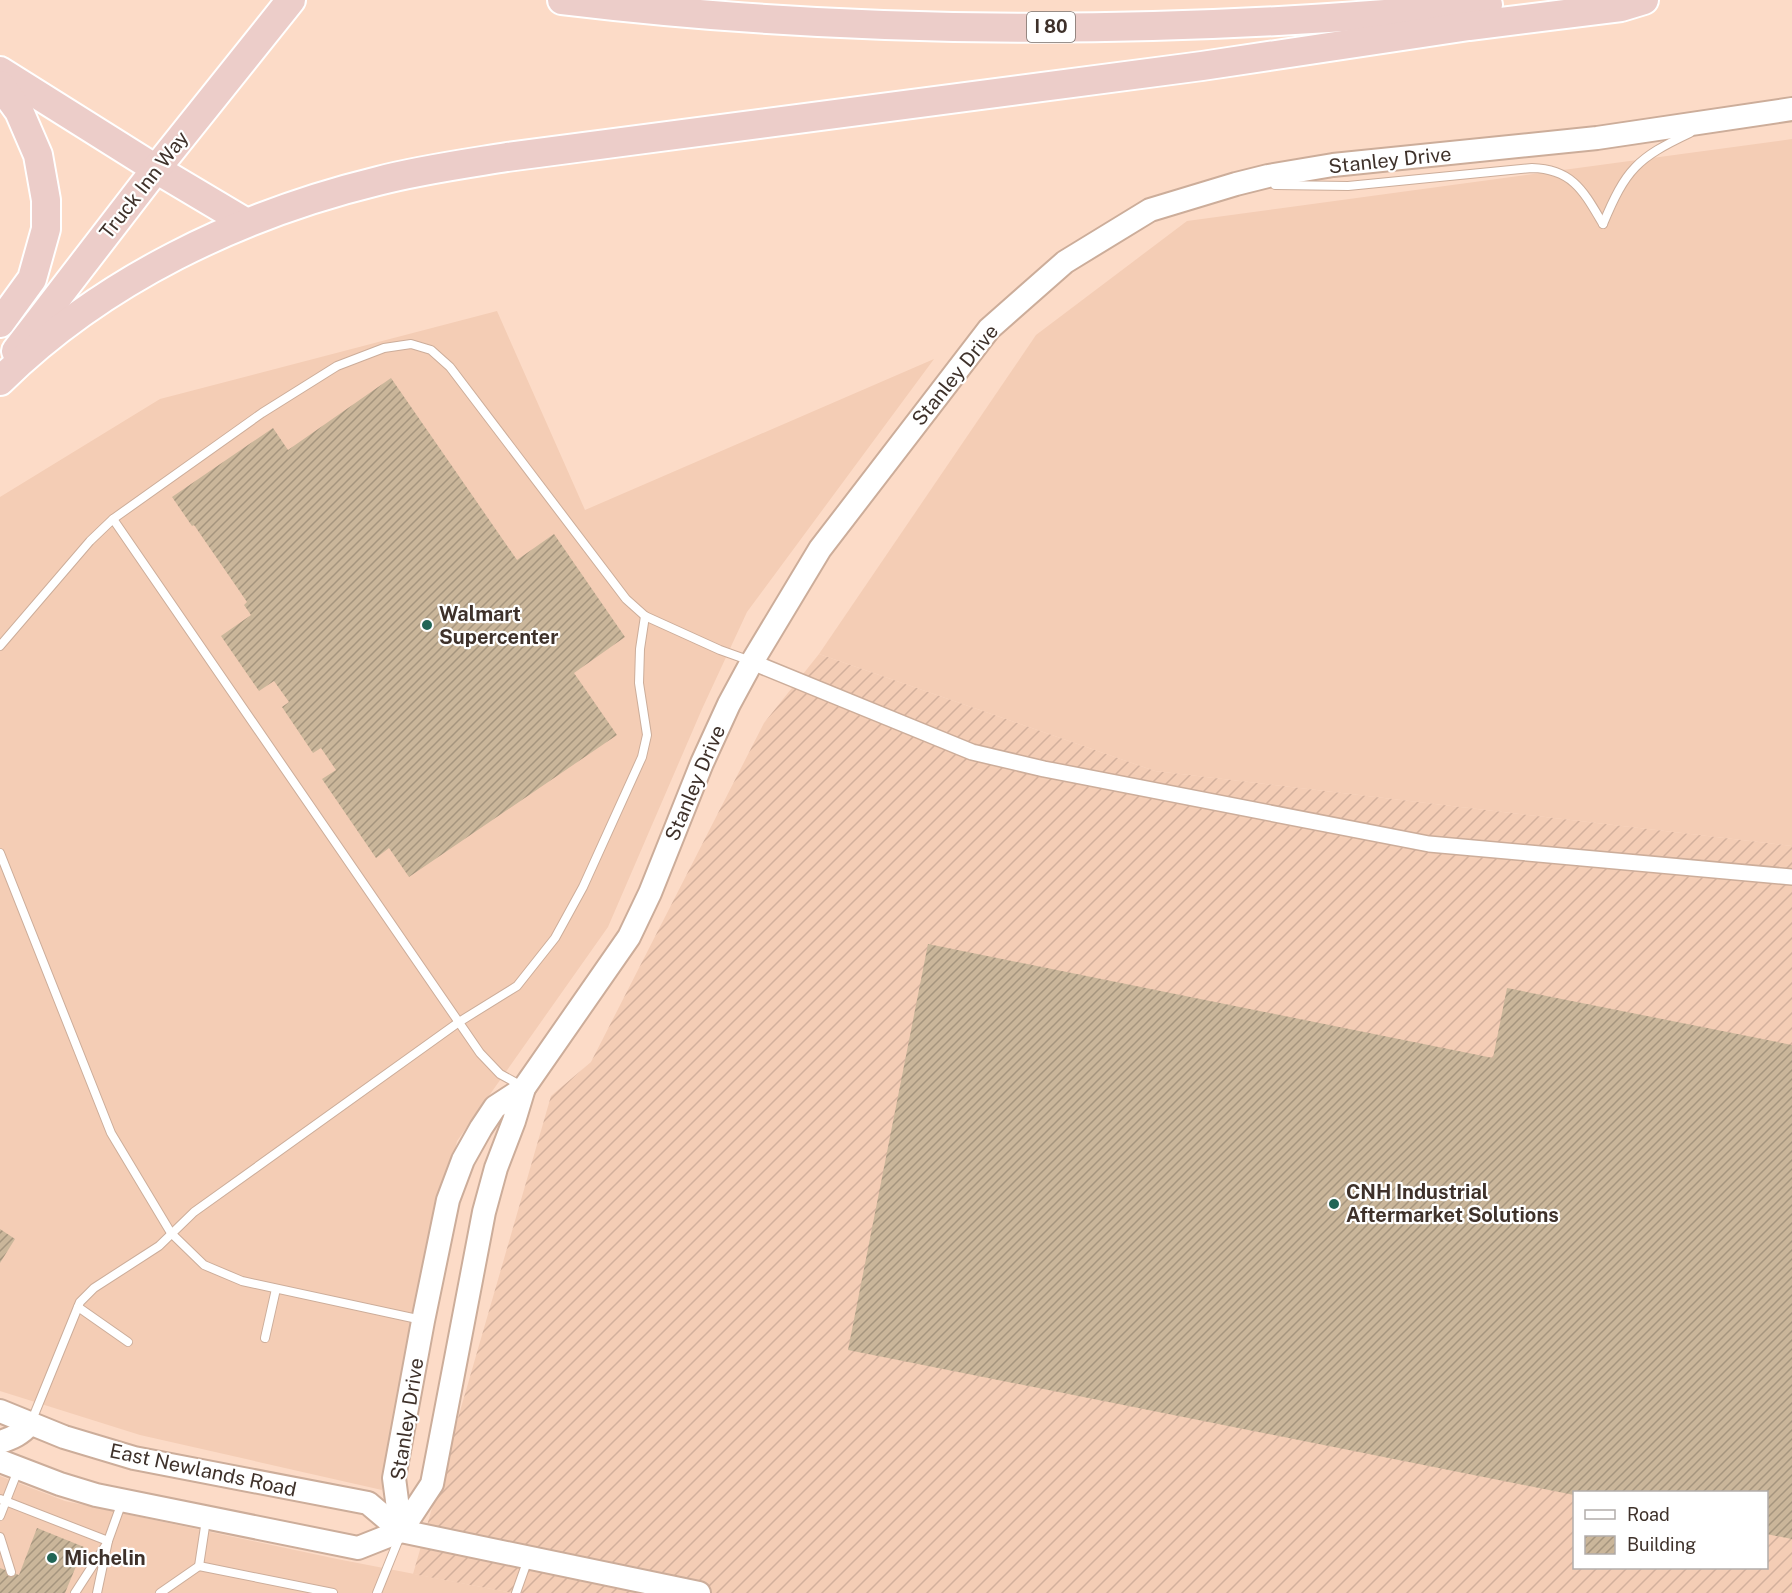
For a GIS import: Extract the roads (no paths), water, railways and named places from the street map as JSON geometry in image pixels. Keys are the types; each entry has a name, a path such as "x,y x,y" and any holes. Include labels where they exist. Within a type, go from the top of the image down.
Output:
{"highway":[{"name":"Truck Inn Way","path":"0,371 156,169 291,0"},
{"name":"I 80","path":"562,0 657,12 787,21 988,28 1250,24 1539,0"},
{"path":"0,381 72,320 160,264 245,222 323,195 379,180 507,157 1202,66 1469,26 1621,7 1644,0"},
{"path":"0,71 245,222"},
{"path":"0,85 19,111 38,155 46,200 46,229 32,279 0,324"},
{"path":"0,324 156,169"}],"street":[{"name":"Stanley Drive","path":"401,1531 432,1484 484,1212 496,1168 524,1088 629,937 650,892 716,731 752,662 820,549 989,329 1065,262 1150,210 1236,184 1333,165 1597,138 1792,109"},
{"path":"752,662 972,752 1044,769 1429,844 1792,877"},
{"name":"Stanley Drive","path":"401,1531 394,1478 448,1200 462,1160 495,1107 524,1088"},
{"name":"East Newlands Road","path":"0,1411 100,1449 134,1458 368,1503 401,1531 699,1593"},
{"path":"0,1442 22,1433 30,1424"},
{"path":"9,1465 60,1484 122,1501 358,1548 401,1531"}],"lane":[{"path":"1236,184 1347,186 1541,168 1559,173 1578,184 1603,224 1623,182 1644,158 1658,148 1714,122"},
{"path":"0,646 90,542 113,519 262,413 336,366 384,348 411,344 431,350 450,367 627,598 645,616 752,662"},
{"path":"113,519 480,1053 500,1074 524,1088"},
{"path":"30,1424 78,1306 94,1288 159,1246 194,1212 459,1022 517,986 555,938 583,887 642,757 647,735 639,683 640,649 645,616"},
{"path":"0,853 111,1133 171,1233 204,1264 242,1281 423,1320"},
{"path":"265,1338 276,1288"},
{"path":"78,1306 128,1342"},
{"path":"0,1516 9,1465"},
{"path":"2,1501 108,1541"},
{"path":"97,1593 108,1541 122,1501"},
{"path":"199,1566 206,1519"},
{"path":"376,1593 401,1531"},
{"path":"0,1537 10,1572"},
{"path":"75,1593 108,1541"},
{"path":"516,1593 528,1558"},
{"path":"160,1593 199,1566 333,1593"}],"place":[{"name":"Walmart Supercenter","path":"427,625"},
{"name":"CNH Industrial Aftermarket Solutions","path":"1334,1204"},
{"name":"Michelin","path":"52,1558"}]}
